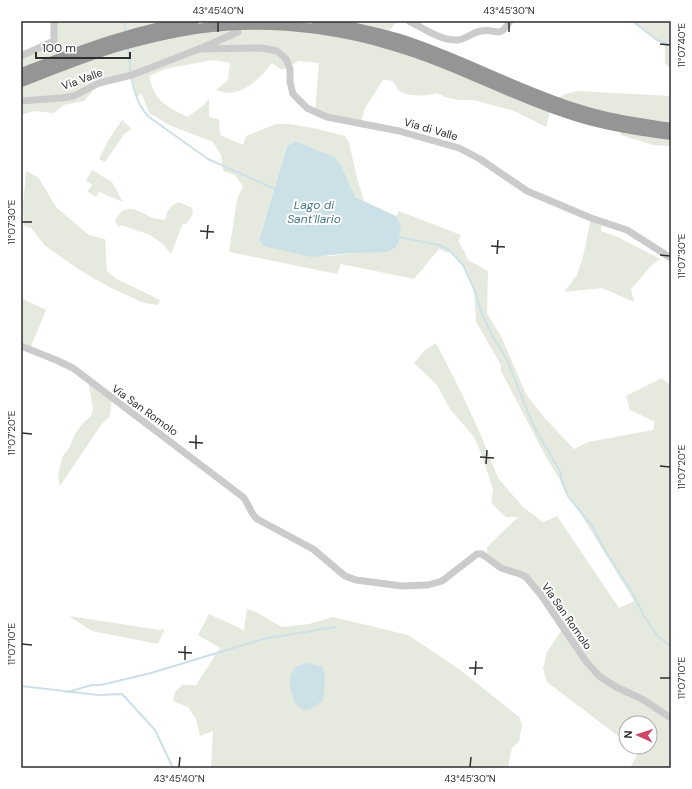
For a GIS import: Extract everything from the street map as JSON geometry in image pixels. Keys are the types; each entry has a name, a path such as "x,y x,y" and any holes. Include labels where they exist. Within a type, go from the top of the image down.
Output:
{"highway":[{"path":"21,73 121,37 194,21"},
{"path":"316,21 366,30 398,39 438,53 535,94 580,110 618,119 671,128"},
{"path":"21,82 112,48 197,29 240,25 304,28 332,31 394,46 436,61 533,101 574,116 610,125 671,135"}],"street":[{"path":"21,56 54,41 54,21"},
{"path":"409,21 435,34 458,40 481,31 500,33 505,30 510,21"},
{"name":"Via Valle","path":"21,101 74,96 99,83 131,75 199,49 238,32"},
{"name":"Via di Valle","path":"199,49 262,48 277,51 286,59 290,69 290,82 293,94 308,108 327,117 399,131 459,148 480,159 527,191 591,218 627,230 671,258"},
{"name":"Via San Romolo","path":"21,346 73,368 243,497 248,503 252,514 257,519 312,549 345,576 356,580 402,586 428,585 442,581 477,554 482,554 501,568 526,577 541,595 585,660 599,676 616,687 642,699 671,718"}],"shaded area":[{"path":"54,21 194,21 21,73 21,56 54,41"},
{"path":"316,21 400,21 395,24 385,35"},
{"path":"632,21 671,21 671,69 665,63 665,45"},
{"path":"240,25 366,39 551,108 546,127 514,111 474,100 459,100 445,97 437,93 419,96 405,94 399,90 393,82 383,80 365,108 360,124 315,112 319,63 299,61 282,70 272,63 254,82 240,91 232,93 216,90 228,80 230,63 213,60 165,69 149,76 154,92 162,102 187,117 204,105 209,98 209,117 219,119 220,135 243,145 246,136 276,124 290,124 345,136 349,142 364,201 355,197 342,167 321,151 309,148 295,141 287,146 259,240 263,246 330,256 352,253 401,225 396,216 399,211 461,235 458,241 468,260 488,271 487,313 502,338 526,394 543,416 574,449 588,442 653,430 655,422 630,410 626,396 662,378 671,386 671,768 630,768 637,755 658,755 658,715 618,715 618,736 547,682 543,669 547,652 563,628 526,577 487,557 487,547 518,517 506,517 491,503 493,489 474,437 450,409 437,385 414,363 425,350 436,343 480,433 498,478 523,507 543,522 557,516 619,608 634,601 546,457 501,371 501,365 476,322 474,289 463,265 450,251 448,253 439,249 414,279 341,264 337,274 229,252 237,199 243,186 235,175 223,171 221,155 213,142 169,125 149,113 141,93 137,98 132,75 99,83 84,101 64,105 53,113 34,111 21,115 21,82 112,48"},
{"path":"578,91 671,96 671,128 554,101 565,94"},
{"path":"122,120 132,129 125,133 105,162 99,159 109,139"},
{"path":"618,127 671,135 671,146 653,145 621,135"},
{"path":"92,170 112,182 123,202 99,192 96,197 87,192 92,185 86,180"},
{"path":"26,171 38,177 56,207 65,215 89,235 105,239 107,271 115,278 160,300 158,305 144,303 111,288 81,271 44,245 31,228 24,226 23,206"},
{"path":"179,202 192,208 193,214 186,224 183,223 171,254 163,244 150,235 122,225 118,227 115,222 117,217 123,211 130,209 134,209 152,218 165,220 169,209"},
{"path":"591,218 602,221 601,231 618,237 660,259 652,265 631,289 634,302 602,288 564,292 577,275 583,257"},
{"path":"21,298 46,310 30,349 21,346"},
{"path":"88,380 112,399 110,416 101,425 60,486 58,477 62,457 69,448 75,434 82,424 91,416 93,409"},
{"path":"247,609 256,612 282,627 309,624 333,617 408,635 459,669 519,717 522,725 519,741 512,748 508,768 211,768 213,731 200,736 196,719 188,707 173,701 175,692 182,685 196,685 220,648 198,635 209,614 244,630"},
{"path":"69,616 160,630 165,629 158,644 92,631"}],"water":[{"name":"Lago di Sant'Ilario","path":"295,141 334,157 342,167 355,197 396,216 401,225 398,244 395,248 387,252 352,253 311,257 263,246 259,240 287,146"},
{"path":"308,663 323,667 325,684 323,700 307,710 297,706 292,694 290,679 291,673 294,669"}],"waterway":[{"path":"124,21 126,32"},
{"path":"632,21 657,40 671,45"},
{"path":"128,48 135,93 143,110 149,117 208,159 275,189"},
{"path":"398,237 439,245 448,249 463,265 474,289 482,314 492,335 507,360 537,432 560,471 562,482 568,496 593,527 606,552 632,592 645,618 657,635 671,647"},
{"path":"67,692 92,685 101,685 151,673 263,639 335,627"},
{"path":"21,686 98,695 122,694 155,730 173,768"}]}
